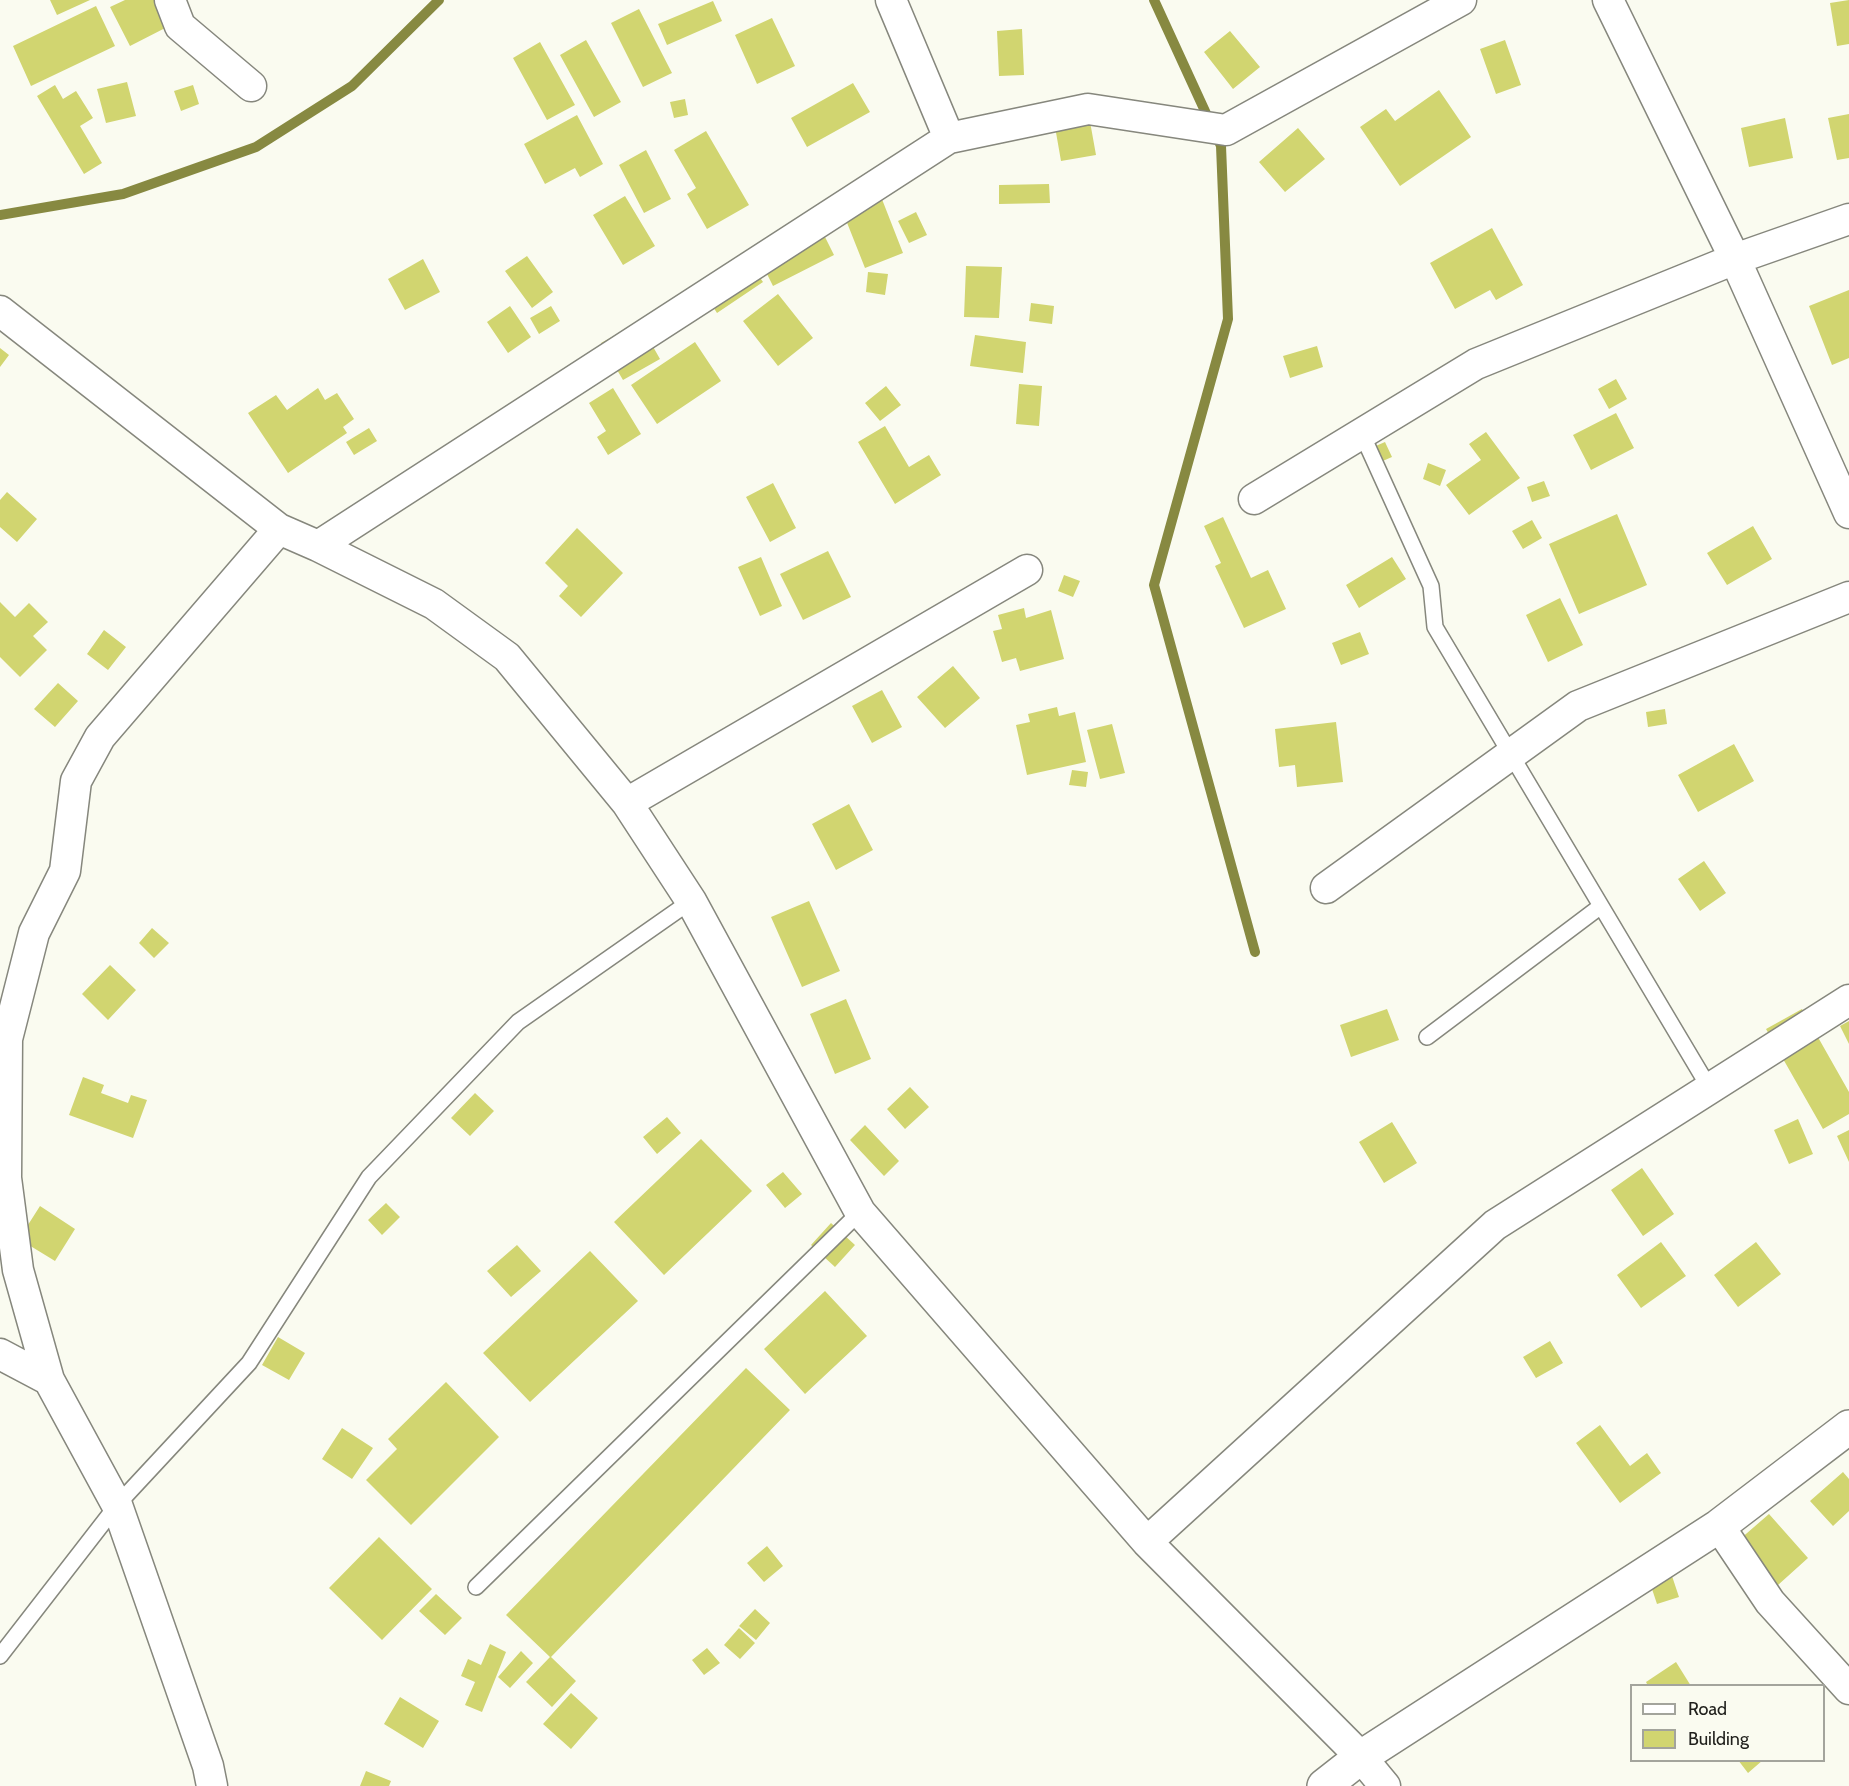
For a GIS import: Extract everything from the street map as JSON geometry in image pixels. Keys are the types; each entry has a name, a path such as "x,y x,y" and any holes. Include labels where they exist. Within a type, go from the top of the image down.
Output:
{"street":[{"path":"170,0 180,26 251,86"},
{"path":"891,0 949,138"},
{"path":"318,546 949,138 1088,109 1226,130 1461,0"},
{"path":"1608,0 1735,259 1849,513"},
{"path":"1254,499 1476,364 1735,259 1849,219"},
{"path":"0,311 279,529 434,604 507,657 627,803 691,901 860,1212 1147,1542 1361,1757 1385,1786"},
{"path":"212,1786 208,1767 117,1505 49,1380 18,1270 6,1178 3,1037 34,933 65,871 76,781 100,737 279,529"},
{"path":"627,803 1027,570"},
{"path":"1326,888 1578,706 1849,597"},
{"path":"1147,1542 1496,1225 1849,1000"},
{"path":"0,1354 49,1380"},
{"path":"1324,1786 1361,1757 1719,1526 1849,1427"},
{"path":"1719,1526 1770,1602 1849,1689"}],"lane":[{"path":"1362,434 1431,586 1435,627 1710,1089"},
{"path":"0,1656 117,1505 249,1363 369,1177 518,1022 691,901"},
{"path":"1427,1037 1601,906"},
{"path":"476,1587 860,1212"}],"building":[{"path":"50,0 90,0 57,15"},
{"path":"125,0 160,0 173,24 130,46 110,7"},
{"path":"1849,0 1849,44 1837,46 1830,3"},
{"path":"713,1 722,21 667,45 658,24"},
{"path":"96,6 115,46 31,86 13,46"},
{"path":"639,9 672,73 643,87 611,23"},
{"path":"772,18 795,66 757,84 735,35"},
{"path":"1022,29 1024,75 999,76 997,31"},
{"path":"1230,31 1260,67 1233,89 1204,52"},
{"path":"586,40 621,102 594,117 560,55"},
{"path":"1505,40 1521,85 1496,94 1480,49"},
{"path":"540,42 575,105 547,120 513,58"},
{"path":"127,82 136,116 106,123 97,89"},
{"path":"853,83 870,112 807,147 791,118"},
{"path":"55,85 63,99 76,91 93,118 80,126 102,163 84,174 37,96"},
{"path":"193,85 199,104 181,111 174,91"},
{"path":"1439,90 1471,137 1400,186 1360,127 1386,109 1395,121"},
{"path":"685,99 688,115 674,118 670,102"},
{"path":"1849,114 1849,158 1837,160 1828,118"},
{"path":"577,115 603,164 580,177 575,168 545,184 524,144"},
{"path":"1089,116 1096,155 1061,161 1054,121"},
{"path":"1785,118 1793,158 1749,167 1741,128"},
{"path":"1298,128 1325,159 1285,192 1259,162"},
{"path":"706,131 749,205 707,229 687,194 696,188 674,150"},
{"path":"646,150 671,199 644,213 619,165"},
{"path":"1049,184 1050,203 999,204 999,185"},
{"path":"878,189 903,253 865,268 840,205"},
{"path":"625,196 655,246 623,265 593,215"},
{"path":"916,212 927,235 909,243 898,221"},
{"path":"818,223 834,255 773,286 757,254"},
{"path":"1492,228 1523,285 1496,300 1490,290 1455,309 1430,263"},
{"path":"527,256 553,292 532,308 505,271"},
{"path":"745,256 763,282 717,313 700,287"},
{"path":"423,259 440,292 405,310 388,279"},
{"path":"966,266 1002,267 999,318 964,317"},
{"path":"868,272 888,274 885,295 866,292"},
{"path":"1849,290 1849,358 1832,365 1809,306"},
{"path":"778,294 813,338 778,366 743,321"},
{"path":"1031,303 1054,306 1052,324 1029,321"},
{"path":"510,306 531,337 508,353 487,322"},
{"path":"551,306 560,321 539,334 530,318"},
{"path":"639,322 660,359 623,380 601,343"},
{"path":"975,335 1026,342 1023,373 970,366"},
{"path":"695,342 721,381 657,424 631,385"},
{"path":"1317,346 1323,367 1290,378 1283,356"},
{"path":"0,348 9,355 0,367"},
{"path":"1616,379 1627,399 1609,409 1598,389"},
{"path":"1019,384 1042,386 1039,426 1016,424"},
{"path":"886,386 901,405 880,421 865,403"},
{"path":"318,388 325,400 337,393 354,419 343,427 347,433 288,473 248,413 276,395 287,410"},
{"path":"613,388 641,434 608,455 597,437 606,431 589,403"},
{"path":"1616,413 1634,448 1591,470 1573,435"},
{"path":"885,426 909,467 929,455 941,475 895,504 858,442"},
{"path":"369,428 377,441 354,455 346,442"},
{"path":"1486,432 1520,478 1469,515 1446,485 1481,460 1469,444"},
{"path":"1385,442 1392,457 1378,463 1371,448"},
{"path":"1428,463 1446,470 1440,486 1423,479"},
{"path":"1544,481 1550,496 1532,502 1527,487"},
{"path":"773,483 796,528 770,542 746,497"},
{"path":"7,492 37,519 17,542 0,527 0,500"},
{"path":"1617,514 1647,585 1579,614 1549,544"},
{"path":"1223,517 1251,578 1268,570 1286,609 1244,628 1215,566 1221,563 1204,526"},
{"path":"1532,520 1542,538 1523,549 1512,531"},
{"path":"1753,526 1772,559 1727,585 1707,553"},
{"path":"577,528 623,573 581,617 559,596 568,586 545,563"},
{"path":"828,551 851,597 803,620 780,574"},
{"path":"761,557 782,606 760,616 738,567"},
{"path":"1392,557 1406,579 1359,608 1346,585"},
{"path":"1064,575 1080,581 1073,597 1058,591"},
{"path":"1560,598 1583,645 1548,662 1526,615"},
{"path":"0,602 15,617 29,603 48,622 33,636 47,650 20,677 0,657"},
{"path":"1024,608 1026,618 1051,610 1064,659 1020,671 1016,658 1002,662 993,631 1002,629 998,615"},
{"path":"104,630 126,647 108,670 87,654"},
{"path":"1360,632 1369,654 1341,665 1332,643"},
{"path":"953,666 980,698 945,728 917,697"},
{"path":"58,683 78,701 55,727 34,709"},
{"path":"882,690 902,727 872,743 852,706"},
{"path":"1057,707 1059,716 1075,712 1086,762 1027,775 1016,725 1030,722 1028,714"},
{"path":"1665,709 1667,724 1648,727 1646,712"},
{"path":"1336,722 1343,782 1297,787 1295,765 1279,767 1275,729"},
{"path":"1112,724 1125,773 1100,779 1087,730"},
{"path":"1734,744 1754,781 1698,812 1678,775"},
{"path":"1072,770 1088,772 1086,787 1069,785"},
{"path":"849,804 873,850 836,870 812,824"},
{"path":"1704,861 1726,893 1700,911 1678,879"},
{"path":"809,901 840,971 802,987 771,917"},
{"path":"152,928 169,943 154,958 139,943"},
{"path":"110,965 136,990 108,1020 82,994"},
{"path":"846,999 871,1059 835,1074 810,1014"},
{"path":"1387,1009 1399,1040 1351,1057 1340,1025"},
{"path":"1802,1009 1849,1092 1849,1114 1823,1129 1766,1029"},
{"path":"1849,1021 1849,1044 1840,1026"},
{"path":"83,1077 104,1085 101,1093 128,1103 131,1095 147,1100 133,1138 69,1115"},
{"path":"910,1087 929,1107 905,1129 887,1109"},
{"path":"475,1093 494,1111 470,1136 451,1118"},
{"path":"667,1117 681,1133 657,1154 643,1137"},
{"path":"1798,1119 1813,1154 1789,1164 1774,1130"},
{"path":"1392,1122 1417,1163 1384,1183 1359,1142"},
{"path":"865,1125 899,1161 884,1176 850,1140"},
{"path":"1849,1130 1849,1162 1837,1136"},
{"path":"701,1139 752,1191 664,1275 614,1222"},
{"path":"1642,1168 1674,1214 1643,1236 1611,1190"},
{"path":"783,1172 802,1194 785,1208 766,1185"},
{"path":"386,1203 400,1217 382,1235 368,1220"},
{"path":"40,1206 75,1229 55,1261 19,1239"},
{"path":"831,1223 855,1245 835,1267 811,1245"},
{"path":"1661,1242 1686,1276 1641,1308 1617,1275"},
{"path":"1756,1242 1781,1274 1738,1307 1714,1275"},
{"path":"517,1245 541,1271 511,1297 487,1271"},
{"path":"590,1251 638,1301 530,1402 483,1353"},
{"path":"825,1291 867,1336 805,1394 764,1349"},
{"path":"278,1337 305,1353 289,1380 262,1365"},
{"path":"1550,1341 1563,1363 1536,1378 1523,1357"},
{"path":"746,1368 790,1410 551,1657 576,1681 552,1707 526,1682 550,1657 506,1615"},
{"path":"446,1382 499,1437 411,1525 366,1480 397,1449 388,1439"},
{"path":"1600,1425 1630,1466 1647,1453 1661,1473 1620,1503 1576,1443"},
{"path":"342,1428 373,1448 352,1479 322,1459"},
{"path":"1843,1472 1849,1479 1849,1511 1833,1526 1810,1501"},
{"path":"1769,1514 1808,1558 1778,1585 1739,1540"},
{"path":"379,1537 432,1589 382,1640 329,1588"},
{"path":"767,1546 783,1566 764,1582 747,1563"},
{"path":"1672,1576 1679,1597 1657,1604 1650,1583"},
{"path":"436,1594 462,1618 445,1635 419,1611"},
{"path":"755,1609 770,1623 756,1640 739,1626"},
{"path":"739,1628 755,1643 740,1659 724,1645"},
{"path":"490,1644 506,1652 482,1712 465,1705 475,1682 461,1676 468,1659 481,1665"},
{"path":"707,1648 720,1663 704,1675 692,1660"},
{"path":"521,1651 533,1663 510,1688 498,1677"},
{"path":"1676,1662 1690,1684 1647,1684 1646,1682"},
{"path":"571,1693 598,1718 571,1749 543,1724"},
{"path":"400,1697 439,1721 423,1748 384,1724"},
{"path":"1740,1762 1761,1762 1748,1773"},
{"path":"366,1771 391,1781 389,1786 360,1786"}],"waterway":[{"path":"0,215 123,194 256,147 352,86 439,0"},
{"path":"1154,0 1221,146 1228,319 1154,585 1255,952"}]}
